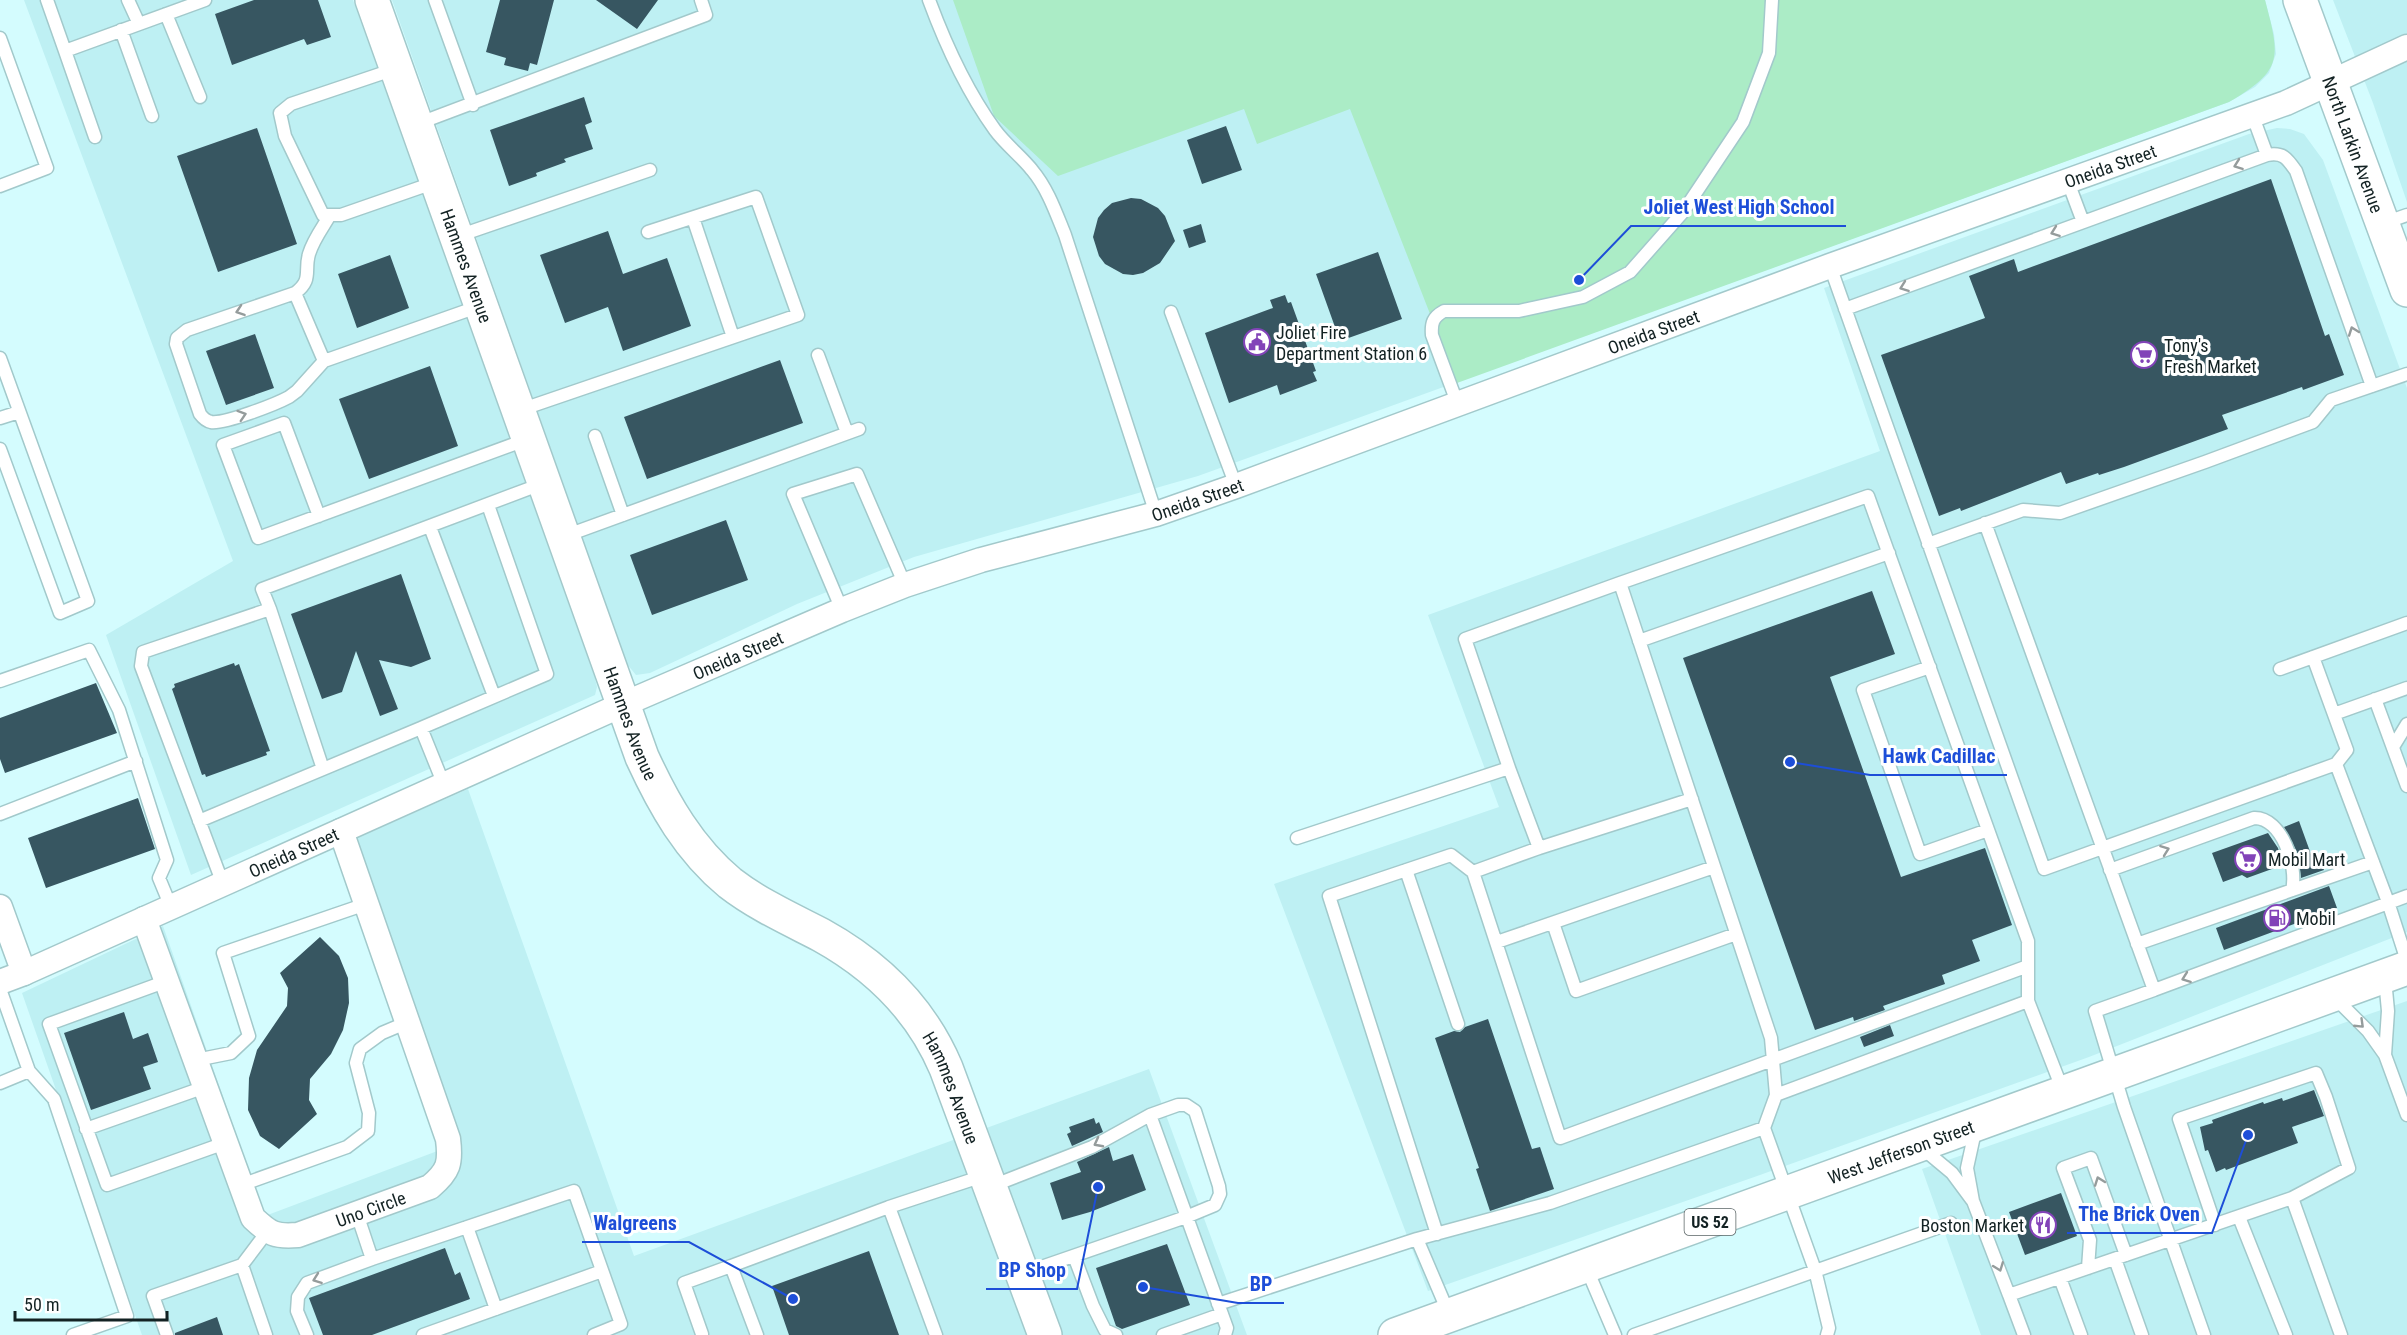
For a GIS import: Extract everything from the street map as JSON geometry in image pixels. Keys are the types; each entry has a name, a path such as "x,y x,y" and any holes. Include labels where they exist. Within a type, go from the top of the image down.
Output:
{"street":[{"name":"Hammes Avenue","path":"372,0 642,757 665,805 708,864 753,899 824,937 865,964 892,986 910,1005 936,1046 989,1180 1045,1335"},
{"name":"North Larkin Avenue","path":"2300,0 2330,83 2395,219 2407,290"},
{"name":"Oneida Street","path":"0,982 624,704 905,585 981,560 1156,514 1236,486 1830,266 2286,103 2407,47"},
{"name":"Uno Circle","path":"267,1232 280,1236 298,1235 430,1188 442,1177 451,1160 448,1138 341,831"},
{"path":"0,906 24,973"},
{"path":"144,919 253,1218 267,1232"},
{"name":"West Jefferson Street","path":"1403,1334 2333,995 2400,968"}],"lane":[{"path":"46,0 95,137"},
{"path":"128,0 139,24"},
{"path":"65,51 190,3 205,0"},
{"path":"435,0 473,105"},
{"path":"416,124 473,105 706,15 701,0"},
{"path":"929,0 944,43 972,96 995,130 1032,170 1047,192 1065,236 1156,514"},
{"path":"1458,405 1432,335 1431,325 1435,315 1444,310 1519,311 1583,297 1629,272 1683,212 1743,122 1770,53 1772,0"},
{"path":"166,14 200,97"},
{"path":"121,30 152,116"},
{"path":"0,38 47,168 0,186"},
{"path":"396,69 291,105 279,113 285,136 323,215 341,215 437,182"},
{"path":"2252,114 2266,155"},
{"path":"1845,309 2266,155 2278,153 2287,158 2296,171 2372,386"},
{"path":"456,236 650,170"},
{"path":"2068,182 2084,222"},
{"path":"319,516 284,423 223,446 258,538 319,516 524,425 733,337 798,315 756,197 648,232"},
{"path":"330,215 309,255 306,282 295,293 197,326 177,338 178,354 204,420 217,422 278,402 297,391 324,361 481,306"},
{"path":"693,218 733,337"},
{"path":"1830,266 2044,870 2336,764 2347,750 2313,657"},
{"path":"295,293 324,361"},
{"path":"1171,312 1236,486"},
{"path":"564,536 853,431 818,355"},
{"path":"0,358 88,601 60,613 0,449"},
{"path":"1928,544 2023,510 2060,513 2194,466 2313,422 2331,400 2407,374"},
{"path":"0,418 19,411"},
{"path":"594,436 623,515"},
{"path":"842,610 793,494 857,474 905,585"},
{"path":"323,769 262,589 545,483"},
{"path":"1539,848 1464,639 1868,496 2028,941 2028,1001 2064,1093"},
{"path":"199,821 547,674 488,505"},
{"path":"1985,523 2154,990"},
{"path":"430,527 494,696"},
{"path":"1639,641 1889,553"},
{"path":"1620,583 1771,1038 1776,1095 1764,1128 1815,1270 1829,1328 1827,1335"},
{"path":"223,884 141,666 143,652 270,609"},
{"path":"2280,669 2407,623"},
{"path":"0,681 89,650 119,710 136,761 167,860 159,878 171,907"},
{"path":"1930,667 1863,690 1916,843 1920,854 1988,830"},
{"path":"2334,714 2407,688"},
{"path":"2375,699 2407,786"},
{"path":"2393,747 2407,724"},
{"path":"421,728 444,785"},
{"path":"0,814 136,761"},
{"path":"2336,764 2388,902 2400,968 2388,1011 2385,1056"},
{"path":"1297,838 1509,768"},
{"path":"1473,872 1539,848 1692,799"},
{"path":"2110,870 2262,817 2274,826 2283,839 2295,870 2292,890"},
{"path":"1437,1234 1329,896 1451,855 1473,872 1560,1138 2028,966"},
{"path":"2137,944 2373,862"},
{"path":"1497,942 1714,867"},
{"path":"1406,870 1458,1024"},
{"path":"2204,1335 2113,1075 2095,1011 2407,896"},
{"path":"196,1060 231,1053 249,1036 223,953 366,904"},
{"path":"1553,923 1576,990 1736,934"},
{"path":"167,981 49,1024 86,1129 107,1185 225,1143"},
{"path":"0,989 29,1071 54,1099 127,1316 73,1335"},
{"path":"2333,995 2367,1031 2385,1056 2407,1116"},
{"path":"1776,1095 2028,1001"},
{"path":"241,1185 346,1147 368,1131 369,1113 356,1063 360,1049 382,1033 408,1022"},
{"path":"0,1083 29,1071"},
{"path":"2010,1295 2239,1217 2292,1198 2349,1168 2316,1073 2179,1119 2215,1225"},
{"path":"86,1129 205,1087"},
{"path":"702,1334 684,1283 889,1207 989,1180 1092,1147 1150,1115 1178,1105 1186,1105 1195,1111 1219,1186 1220,1194 1215,1204 1023,1273"},
{"path":"1150,1115 1226,1331 1238,1335"},
{"path":"1976,1125 1967,1168 1973,1201 2024,1335"},
{"path":"1163,1335 1220,1309 1417,1239 1550,1203 1764,1128"},
{"path":"1919,1146 1952,1173 1973,1201"},
{"path":"2088,1268 2090,1240 2063,1167 2091,1158 2142,1335"},
{"path":"307,1335 297,1311 298,1297 307,1283 574,1191 621,1324 594,1335"},
{"path":"2292,1198 2341,1335"},
{"path":"889,1207 936,1335"},
{"path":"357,1214 372,1259"},
{"path":"2239,1217 2286,1335"},
{"path":"1634,1335 1951,1223"},
{"path":"467,1227 496,1309"},
{"path":"166,1335 153,1296 242,1265 267,1232"},
{"path":"1417,1239 1449,1316"},
{"path":"1074,1256 1105,1330 1116,1335"},
{"path":"242,1265 266,1335"},
{"path":"732,1266 757,1335"},
{"path":"1585,1266 1615,1335"},
{"path":"423,1335 602,1271"},
{"path":"2060,1278 2081,1335"}],"shaded area":[{"path":"24,0 353,0 595,678 597,687 595,695 191,875 106,635 233,561"},
{"path":"392,0 2265,0 2274,34 2276,54 2269,73 2255,87 2229,102 1198,476 914,557 797,604 650,673 636,675 627,664"},
{"path":"2333,0 2407,0 2407,202 2373,103"},
{"path":"2277,128 2290,129 2304,134 2323,160 2407,388 2407,932 2089,1057 1428,1291 1274,884 1499,807 1428,615 1880,451 1824,288 2249,134"},
{"path":"468,789 634,1256 1149,1069 1247,1335 142,1335 22,993 163,926 265,1216 440,1150 334,848"},
{"path":"2407,1001 2407,1335 1981,1335 1922,1169"}],"green space":[{"path":"953,0 2265,0 2275,49 2269,71 2260,81 2229,102 1457,383 1350,109 1257,144 1244,109 1058,176 994,116"}],"building":[{"path":"254,0 318,0 331,37 307,45 304,39 232,65 215,14"},
{"path":"500,0 554,0 537,65 530,63 528,71 504,65 506,58 486,52"},
{"path":"596,0 658,0 637,29"},
{"path":"584,97 592,122 585,125 593,149 564,159 566,162 509,186 490,130"},
{"path":"1226,126 1242,170 1202,184 1187,140"},
{"path":"257,128 297,244 218,272 177,156"},
{"name":"Tony's Fresh Market","path":"2271,179 2325,336 2329,334 2344,375 2222,415 2228,429 2124,467 2066,484 2061,472 1961,511 1960,508 1939,516 1881,355 1985,318 1969,276 2014,259 2018,272"},
{"path":"1131,198 1141,199 1158,208 1165,216 1175,241 1160,263 1143,273 1133,275 1123,274 1105,264 1099,256 1093,237 1098,218 1104,210 1112,203"},
{"path":"1201,224 1206,242 1189,248 1183,230"},
{"path":"608,231 623,274 667,258 691,326 623,351 608,307 565,323 540,255"},
{"path":"1378,252 1402,319 1340,341 1316,274"},
{"path":"390,255 409,308 357,328 338,274"},
{"name":"Joliet Fire Department Station 6","path":"1285,295 1288,303 1291,302 1316,371 1313,372 1317,381 1280,395 1277,385 1229,403 1205,333 1273,308 1270,300"},
{"path":"255,334 274,388 226,405 206,351"},
{"path":"780,360 803,423 647,479 624,417"},
{"path":"430,366 458,446 369,479 339,399"},
{"path":"726,520 748,580 652,615 630,555"},
{"path":"401,574 431,659 411,667 379,660 398,709 380,716 356,651 342,692 322,699 291,614"},
{"path":"1872,591 1895,654 1830,677 1901,877 1985,848 2012,925 1972,940 1980,961 1942,975 1945,984 1883,1006 1885,1010 1854,1021 1853,1017 1815,1030 1683,658"},
{"path":"234,663 235,666 239,664 270,751 266,752 267,755 206,777 205,774 202,775 172,689 175,687 174,684"},
{"path":"96,683 117,733 5,773 0,759 0,718"},
{"path":"138,798 155,849 46,888 28,838"},
{"path":"2299,821 2312,857 2318,855 2324,870 2301,878 2298,854 2284,827"},
{"name":"Mobil Mart","path":"2268,833 2278,848 2283,865 2247,878 2242,875 2223,882 2212,853"},
{"name":"Mobil","path":"2329,886 2337,908 2224,950 2216,928"},
{"path":"320,937 339,956 348,978 349,1003 343,1030 331,1054 310,1079 309,1100 317,1114 279,1149 260,1136 248,1110 249,1078 257,1050 287,1006 288,988 280,973"},
{"path":"124,1012 133,1039 148,1033 158,1062 143,1067 151,1089 91,1110 64,1033"},
{"path":"1488,1019 1532,1149 1540,1147 1554,1189 1490,1211 1476,1169 1479,1168 1435,1038 1454,1031 1460,1032 1465,1027"},
{"path":"1890,1025 1894,1036 1864,1047 1860,1037"},
{"path":"2314,1090 2324,1116 2292,1127 2298,1143 2216,1172 2208,1150 2205,1151 2200,1127 2213,1123 2212,1120 2263,1102 2264,1104 2282,1098 2283,1101"},
{"path":"1094,1118 1096,1124 1099,1122 1103,1132 1072,1146 1067,1134 1071,1132 1069,1127"},
{"path":"1109,1147 1113,1161 1133,1154 1146,1190 1090,1212 1062,1220 1050,1183 1081,1172 1077,1162"},
{"name":"Boston Market","path":"2061,1193 2077,1236 2025,1255 2009,1212"},
{"path":"1167,1244 1190,1305 1122,1329 1116,1326 1096,1268"},
{"path":"445,1248 455,1275 460,1272 470,1299 372,1335 323,1335 309,1298"},
{"path":"869,1251 899,1335 789,1335 772,1286"},
{"path":"217,1317 223,1335 175,1335 175,1333"}],"place":[{"name":"Joliet West High School","path":"1579,280"},
{"name":"Joliet Fire Department Station 6","path":"1257,342"},
{"name":"Tony's Fresh Market","path":"2144,355"},
{"name":"Hawk Cadillac","path":"1790,762"},
{"name":"Mobil Mart","path":"2248,859"},
{"name":"Mobil","path":"2277,918"},
{"name":"The Brick Oven","path":"2248,1135"},
{"name":"BP Shop","path":"1098,1187"},
{"name":"Boston Market","path":"2043,1225"},
{"name":"BP","path":"1143,1287"},
{"name":"Walgreens","path":"793,1299"}]}
